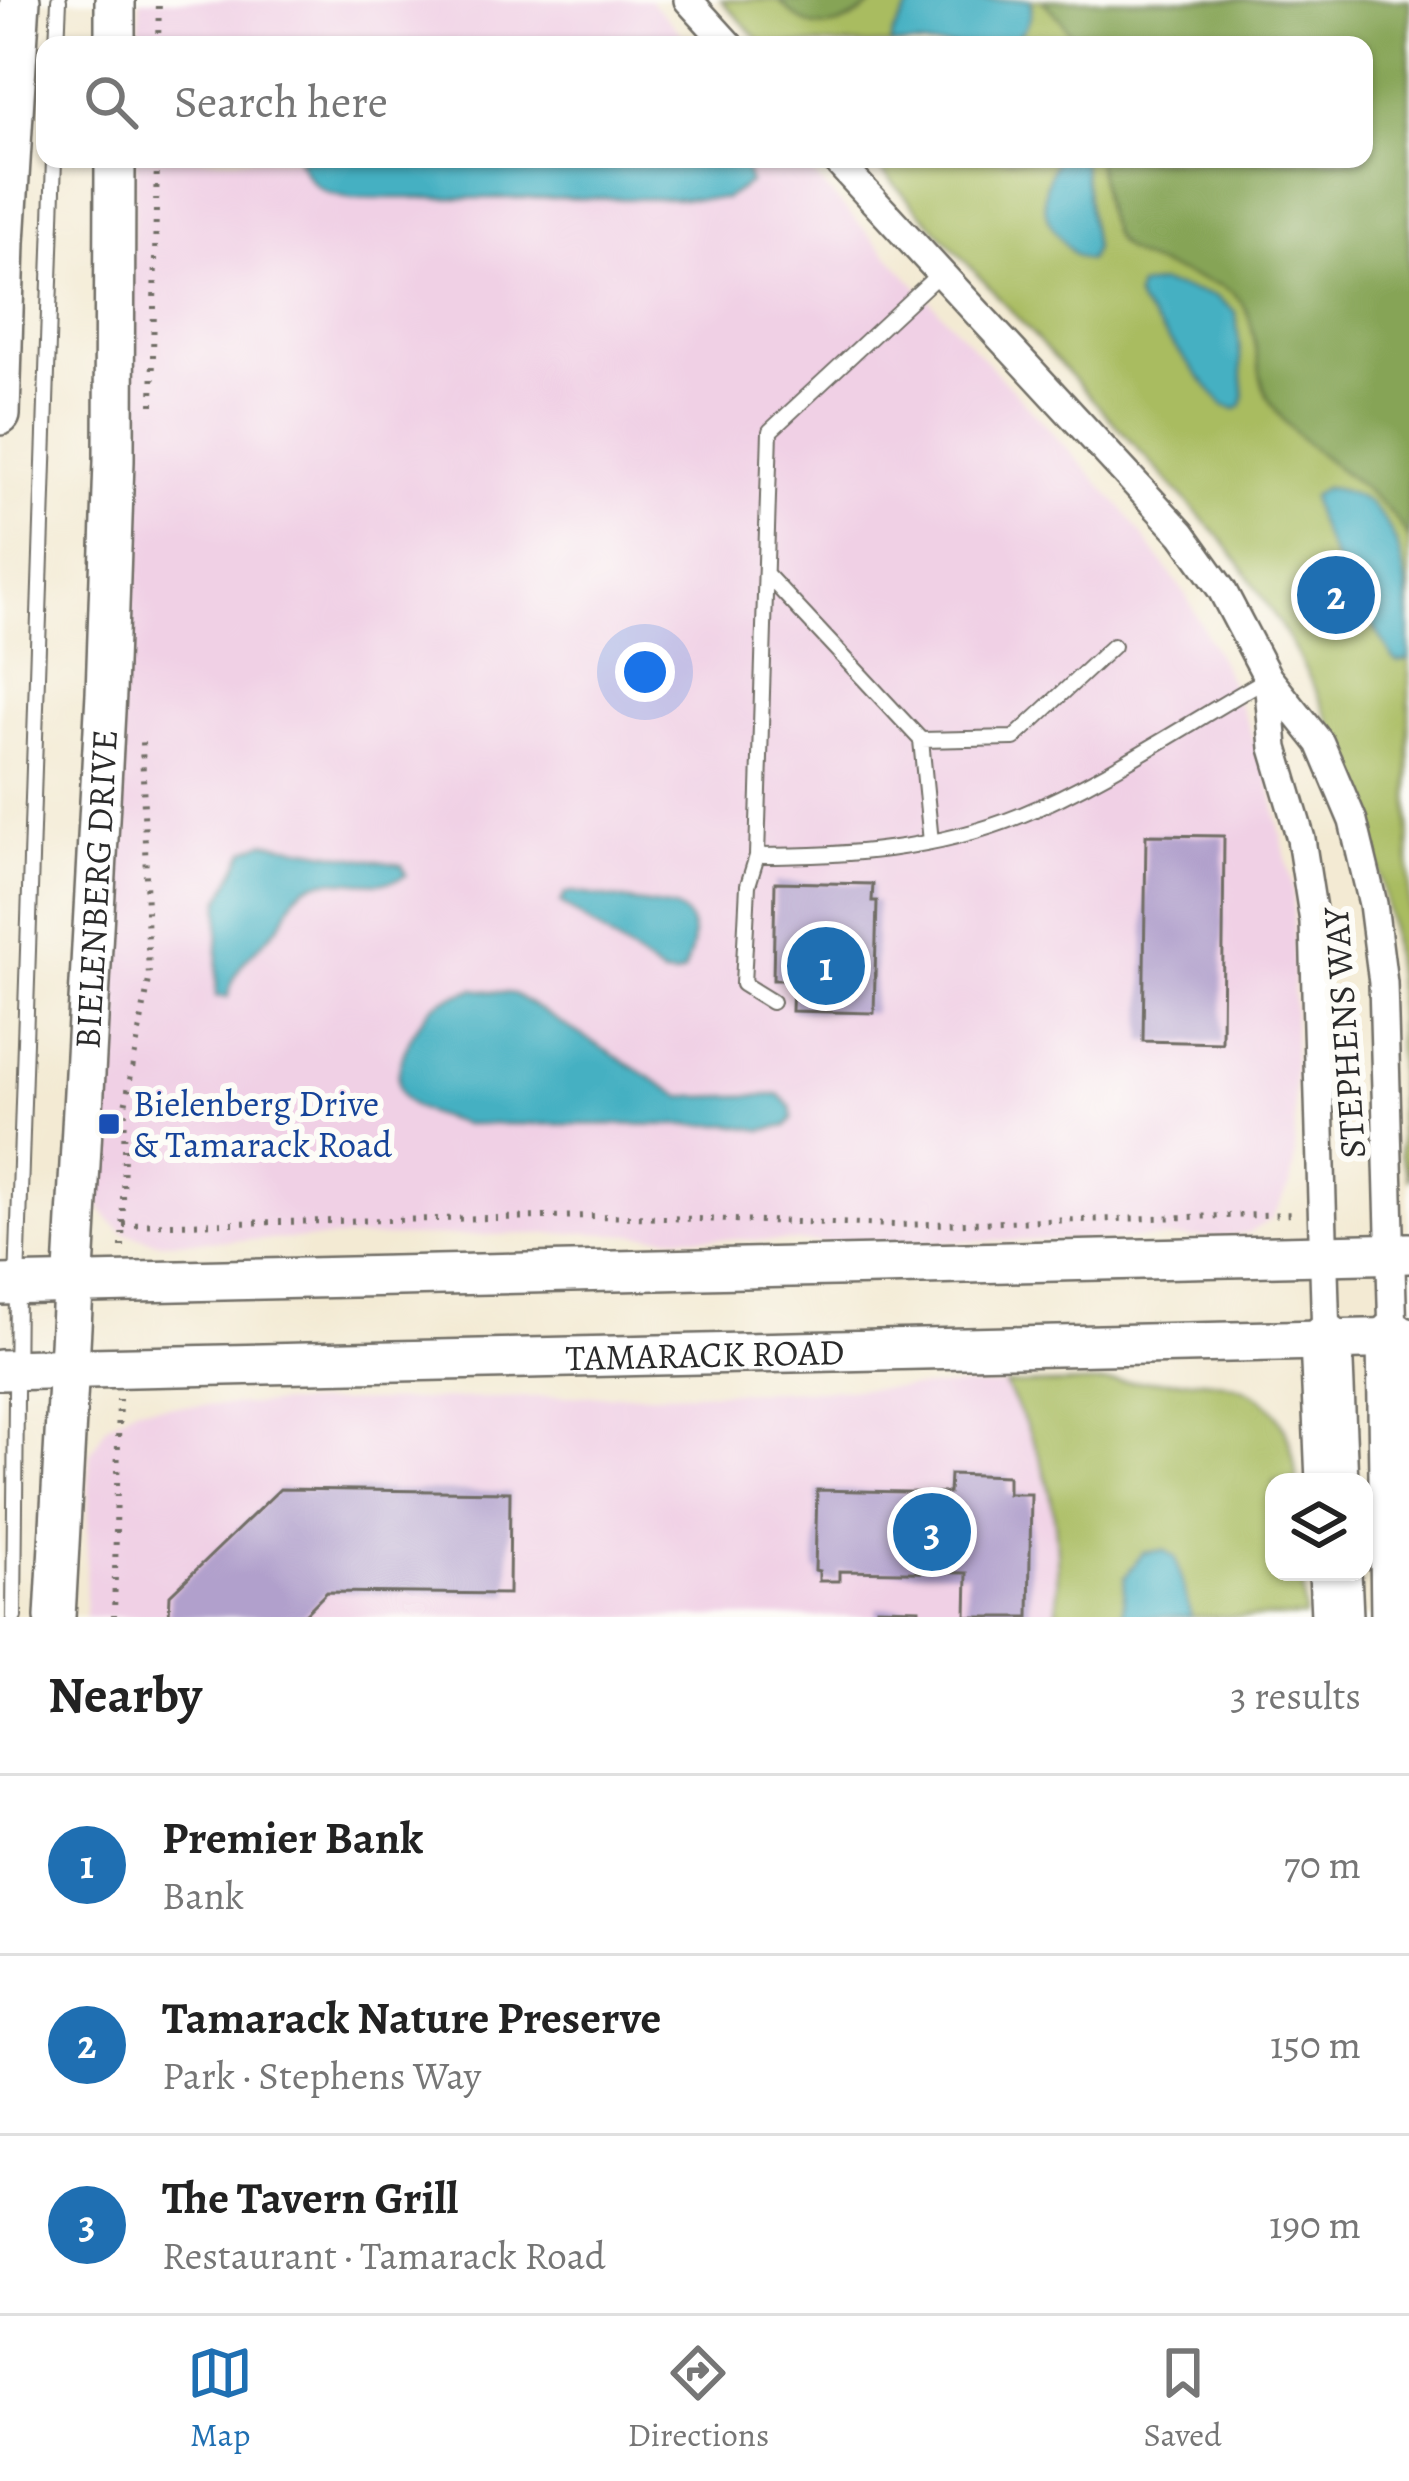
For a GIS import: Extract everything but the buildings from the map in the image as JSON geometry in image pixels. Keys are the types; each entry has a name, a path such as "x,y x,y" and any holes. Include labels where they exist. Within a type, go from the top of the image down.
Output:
{"highway":[{"path":"1397,1617 1401,1338"},
{"path":"1326,1340 1331,1473"},
{"path":"1335,1581 1337,1617"}],"street":[{"path":"0,415 20,0"},
{"path":"115,0 115,36"},
{"path":"688,0 721,36"},
{"name":"BIELENBERG DRIVE","path":"55,1617 108,623 115,168"},
{"name":"STEPHENS WAY","path":"843,168 1182,534 1222,590 1268,678 1320,742 1353,821 1373,904 1383,983 1401,1253 1401,1338"},
{"name":"STEPHENS WAY","path":"1268,678 1274,748 1301,839 1314,922 1326,1340"},
{"path":"9,1285 1401,1253"},
{"name":"TAMARACK ROAD","path":"9,1369 1401,1338"}],"lane":[{"path":"57,36 59,0"},
{"path":"14,1617 9,1285 54,168"},
{"path":"772,1001 743,984 748,885 757,856 770,430 941,272"},
{"path":"768,575 922,740 931,842"},
{"path":"922,740 1014,738 1113,646"},
{"path":"757,856 866,852 981,830 1037,807 1268,678"}],"path":[{"path":"158,36 159,0"},
{"path":"152,417 157,168"},
{"path":"121,1283 124,1106 148,980 150,933 142,839 142,731"},
{"path":"122,1225 598,1216 897,1225 1325,1214"},
{"path":"114,1617 119,1366"}],"shaded area":[{"path":"140,0 650,0 684,36 139,36"},
{"path":"136,168 807,168 1122,508 1186,595 1226,672 1267,772 1293,890 1295,1157 1290,1186 1272,1219 1248,1233 1222,1237 853,1244 585,1233 157,1242 125,1233 93,1196"},
{"path":"1203,1380 1245,1388 1264,1400 1285,1425 1296,1473 1265,1473 1265,1581 1303,1581 1305,1617 85,1617 90,1454 107,1425 136,1407"}],"green space":[{"path":"721,0 1409,0 1409,1180 1401,1156 1397,995 1376,856 1340,745 1289,640 1224,542 879,168 1373,168 1373,36 755,36"},
{"path":"779,0 878,0 852,19 827,27 803,21"},
{"path":"1042,0 1409,0 1409,539 1379,502 1303,440 1271,403 1250,322 1238,298 1219,285 1146,260 1118,243 1106,213 1098,168 1373,168 1373,36 1072,36"},
{"path":"1203,1380 1261,1398 1282,1424 1296,1473 1265,1473 1265,1581 1303,1581 1305,1617 1057,1617 1051,1496 1035,1445 1005,1385"}],"water":[{"path":"914,0 1031,0 1028,21 1017,36 893,34"},
{"path":"303,168 745,168 750,183 725,199 352,198 319,188"},
{"path":"1053,168 1083,168 1094,248 1089,260 1078,257 1056,232 1044,203"},
{"path":"1159,283 1215,296 1236,312 1244,396 1236,409 1223,405 1140,305 1139,287"},
{"path":"1324,488 1348,492 1369,503 1392,534 1407,595 1409,660 1398,662 1392,657 1334,557 1312,496"},
{"path":"264,842 402,865 406,875 385,882 323,881 305,887 277,928 240,967 228,997 216,996 220,901 245,851"},
{"path":"572,892 684,913 693,936 684,972 663,975 561,903"},
{"path":"473,989 514,994 682,1097 780,1095 791,1107 793,1118 787,1126 762,1130 731,1125 463,1124 430,1114 414,1106 399,1086 405,1051 430,1009"},
{"path":"1164,1550 1176,1558 1191,1617 1123,1617 1125,1577 1143,1553"}],"place":[{"name":"Tamarack Nature Preserve","path":"1336,595"},
{"name":"Premier Bank","path":"826,966"},
{"name":"Bielenberg Drive & Tamarack Road","path":"109,1124"},
{"name":"The Tavern Grill","path":"932,1532"}]}
